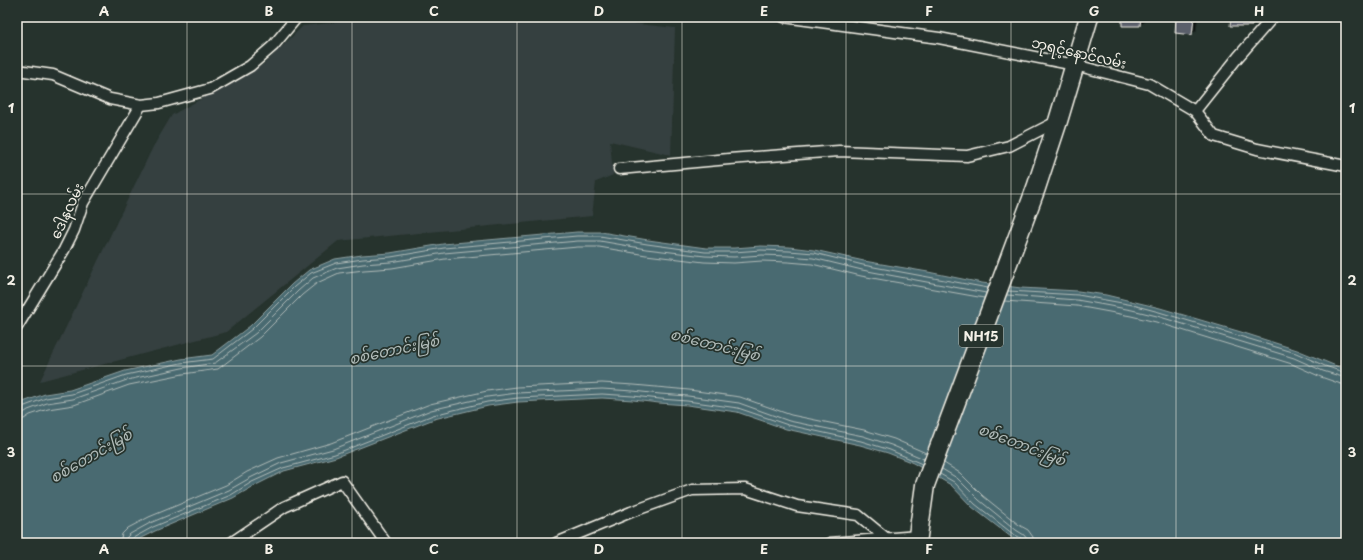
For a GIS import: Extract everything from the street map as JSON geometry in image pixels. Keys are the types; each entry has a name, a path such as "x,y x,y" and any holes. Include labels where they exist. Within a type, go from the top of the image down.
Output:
{"highway":[{"name":"NH15","path":"917,540 925,485 1036,188 1089,17"}],"street":[{"path":"17,70 53,75 110,99 141,105 159,103 210,89 250,66 273,46 297,17"},
{"name":"ဘုရင့်နောင်လမ်း","path":"784,17 939,38 1075,65 1150,84 1195,111 1214,136 1257,149 1346,166"},
{"path":"1195,111 1238,57 1273,17"},
{"name":"ဒေါနလမ်း","path":"17,327 64,250 74,230 83,203 141,105"},
{"path":"619,169 839,151 967,156 1009,146 1058,121"},
{"path":"231,543 284,507 342,482 386,543"},
{"path":"557,543 631,512 692,490 745,489 797,506 858,515 887,541"},
{"path":"830,543 917,540"}],"shaded area":[{"path":"386,17 574,17 675,28 671,155 610,141 613,175 596,182 592,216 338,241 226,332 40,381 153,147 172,115 264,64 303,26"}],"water":[{"name":"စစ်တောင်းမြစ်","path":"577,232 601,232 706,248 761,246 789,247 814,250 982,283 1021,288 1078,291 1106,295 1160,308 1297,350 1346,370 1346,543 1021,543 972,507 951,485 913,463 888,453 860,445 786,429 737,412 687,405 602,398 518,402 488,406 434,419 336,457 284,471 233,498 155,531 131,543 17,543 17,406 23,402 45,394 70,390 125,371 181,359 212,355 250,326 292,284 309,270 335,259 390,253 443,244"}],"building":[{"path":"1122,17 1141,17 1140,26 1122,26"},
{"path":"1176,17 1194,17 1192,35 1175,33"},
{"path":"1231,17 1252,17 1252,26 1230,26"}],"ferry route":[{"path":"1330,543 1346,537"}]}
